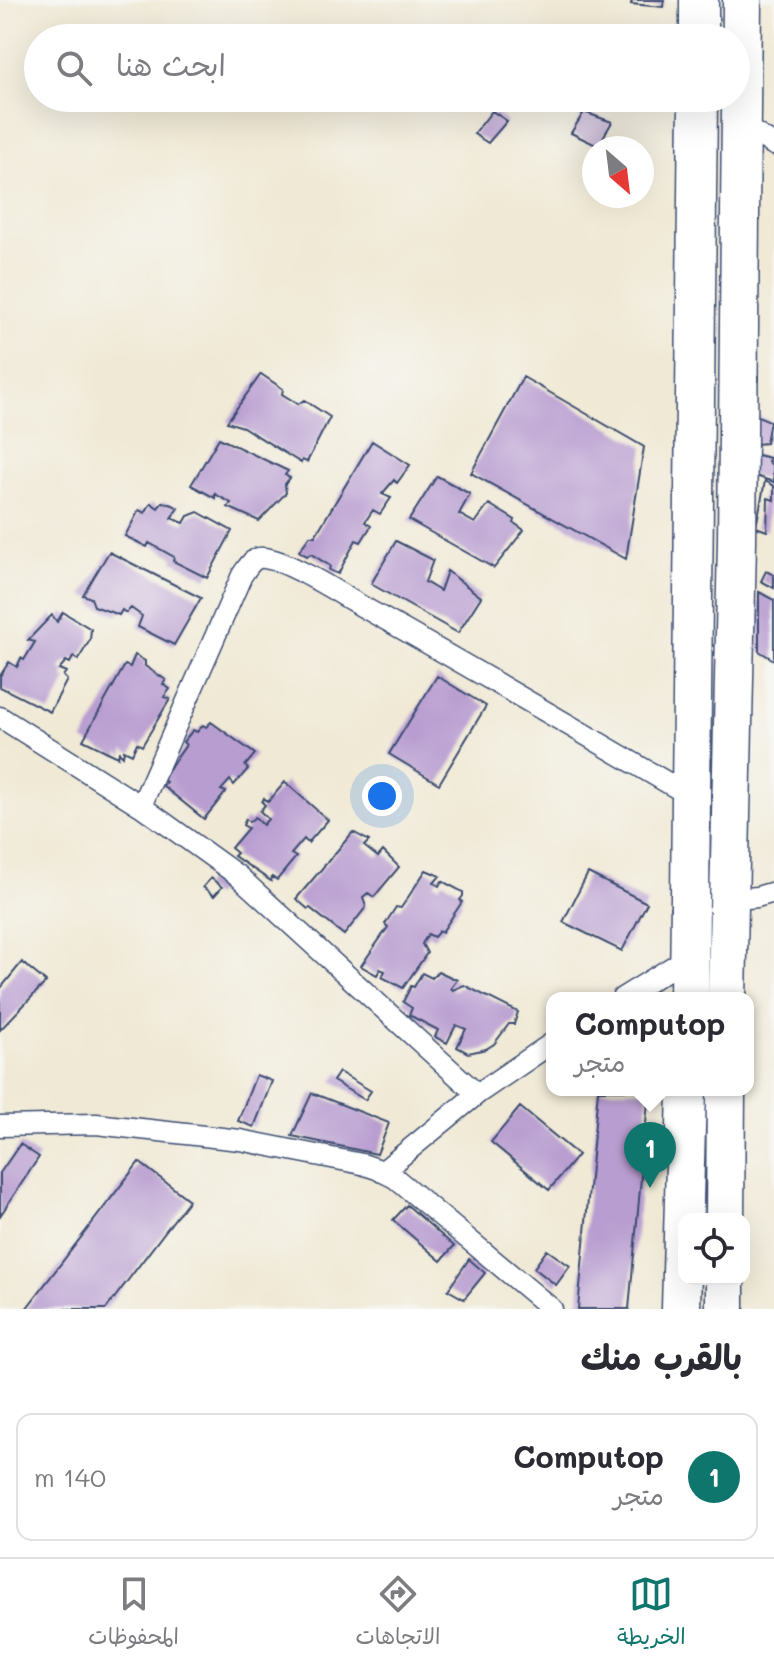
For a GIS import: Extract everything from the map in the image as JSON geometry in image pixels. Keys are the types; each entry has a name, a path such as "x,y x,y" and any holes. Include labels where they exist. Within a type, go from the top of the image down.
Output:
{"highway":[{"path":"699,0 699,24"},
{"path":"741,24 742,0"},
{"path":"689,992 698,112"},
{"path":"727,992 737,557 739,112"},
{"path":"681,1309 687,1096"},
{"path":"725,1213 726,1096"},
{"path":"725,1285 725,1309"}],"street":[{"path":"739,123 774,145"},
{"path":"141,806 242,575 258,558 286,564 692,797"},
{"path":"0,717 141,806 237,875 477,1094"},
{"path":"728,900 774,892"},
{"path":"632,992 690,956"},
{"path":"382,1172 477,1094 546,1047"},
{"path":"0,1126 96,1124 240,1140 344,1160 382,1172 395,1178 552,1309"}],"building":[{"path":"632,0 664,0 663,7 631,4"},
{"path":"491,112 507,121 488,143 474,134"},
{"path":"584,112 612,122 604,136 582,138 571,133"},
{"path":"261,374 298,404 304,400 330,417 307,462 302,460 301,463 243,427 227,422"},
{"path":"523,377 644,447 626,559 471,473"},
{"path":"753,414 770,421 766,443 744,445"},
{"path":"219,438 288,471 285,475 290,478 285,484 286,493 259,521 228,507 231,503 215,494 215,498 191,485"},
{"path":"372,441 410,465 397,483 394,480 382,494 391,498 380,514 373,510 365,522 371,526 361,542 356,540 338,574 311,554 307,556 299,551 310,536 315,536"},
{"path":"748,453 770,458 768,461 773,466 774,482 746,473"},
{"path":"437,476 470,494 459,514 475,523 489,504 515,520 514,523 524,530 494,568 409,520"},
{"path":"765,481 774,486 774,500 768,498 767,531 756,527"},
{"path":"163,502 178,508 171,518 184,523 188,516 198,512 232,531 207,578 173,561 174,557 149,543 147,547 125,536 139,510 145,513 151,503 158,508"},
{"path":"396,541 433,560 425,582 440,591 447,571 481,597 458,633 371,584"},
{"path":"109,552 201,598 174,645 138,627 142,616 131,608 126,613 122,610 119,615 94,606 91,598 83,595"},
{"path":"766,571 774,575 774,588 761,581"},
{"path":"759,592 774,600 774,660 759,651"},
{"path":"63,612 91,629 90,640 78,660 73,657 70,663 66,661 59,669 66,672 63,676 67,680 50,712 0,687 0,676 9,662 17,667 21,658 24,660 35,642 28,640 52,615 57,622"},
{"path":"135,655 166,680 163,684 170,689 164,697 170,699 142,746 137,743 132,754 124,750 123,756 119,752 118,757 83,740 125,665 130,667"},
{"path":"437,676 486,706 439,784 389,754"},
{"path":"211,722 255,754 245,766 248,769 234,785 230,780 221,790 226,792 204,819 163,786 166,782 162,779 193,730 197,732"},
{"path":"285,782 328,820 308,843 304,839 291,854 296,857 277,880 272,877 271,881 234,856 237,853 231,848 248,828 243,825 246,819 249,822 255,817 263,825 268,819 260,811 265,805 262,802 264,798 268,802"},
{"path":"353,832 369,841 364,846 378,857 383,851 399,867 374,897 368,893 363,897 366,907 344,935 296,899"},
{"path":"426,870 440,876 434,883 439,886 442,881 463,892 462,902 442,932 439,931 434,937 428,934 422,944 427,953 403,988 382,977 385,971 380,969 377,975 361,966 388,927 385,924 396,907 401,908"},
{"path":"588,873 647,903 622,951 563,922"},
{"path":"211,878 222,887 214,896 203,887"},
{"path":"22,962 46,982 0,1030 0,989"},
{"path":"438,971 457,980 451,988 453,990 464,985 518,1012 514,1024 509,1024 494,1044 468,1053 457,1047 466,1029 456,1025 447,1043 435,1037 438,1030 409,1015 412,1008 403,1002 422,973 432,978"},
{"path":"339,1072 371,1091 365,1100 333,1081"},
{"path":"256,1075 272,1081 254,1127 238,1121"},
{"path":"312,1093 389,1123 377,1154 292,1136"},
{"path":"597,1096 648,1096 629,1309 578,1309"},
{"path":"520,1107 578,1155 549,1190 491,1142"},
{"path":"20,1144 39,1157 0,1216 0,1173"},
{"path":"139,1162 189,1200 106,1309 26,1309"},
{"path":"407,1205 454,1246 441,1261 393,1220"},
{"path":"547,1250 570,1266 556,1285 534,1268"},
{"path":"469,1259 485,1273 464,1299 448,1290"}],"place":[{"name":"Computop","path":"650,1188"}]}
